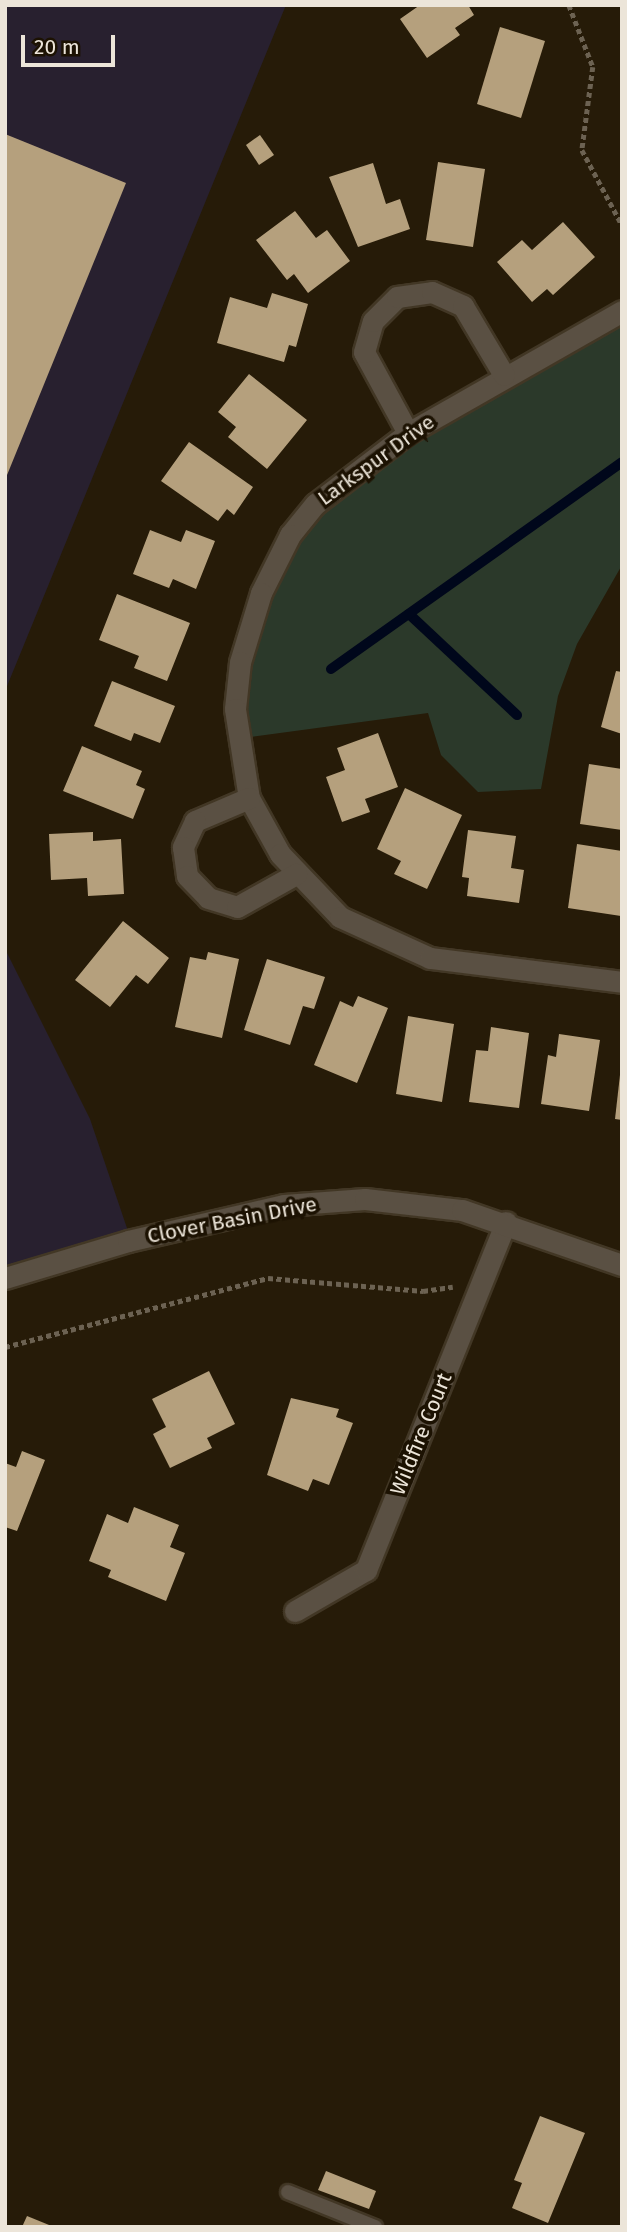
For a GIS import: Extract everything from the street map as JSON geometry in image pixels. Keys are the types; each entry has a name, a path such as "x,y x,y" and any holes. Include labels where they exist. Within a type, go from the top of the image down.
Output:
{"street":[{"path":"408,433 364,352 373,321 397,297 432,292 463,306 505,375"},
{"name":"Larkspur Drive","path":"622,311 505,375 408,433 314,504 266,580 235,695 235,739 249,798 296,874 355,927 414,954 622,982"},
{"path":"249,798 195,821 183,846 187,876 208,898 237,907 296,874"},
{"name":"Clover Basin Drive","path":"5,1278 128,1241 284,1205 394,1200 506,1222 622,1265"},
{"name":"Wildfire Court","path":"295,1611 366,1570 506,1222"}],"lane":[{"path":"288,2192 375,2227"}],"path":[{"path":"569,5 594,71 582,150 622,225"},
{"path":"5,1347 268,1279 432,1292 482,1282"}],"shaded area":[{"path":"5,5 286,5 5,691"},
{"path":"5,949 90,1119 131,1240 5,1279"}],"green space":[{"path":"622,311 622,565 577,644 558,696 541,789 478,792 441,755 428,713 235,739 249,629 325,494"}],"building":[{"path":"420,5 468,5 474,15 455,28 460,35 427,58 400,19"},
{"path":"500,27 545,41 521,118 477,104"},
{"path":"5,134 126,183 5,480"},
{"path":"260,135 274,155 259,165 246,145"},
{"path":"438,162 485,169 473,247 426,240"},
{"path":"373,163 386,204 400,199 410,229 358,247 329,177"},
{"path":"295,211 316,238 327,230 350,261 308,293 294,274 287,280 256,240"},
{"path":"563,222 595,257 553,295 547,289 532,302 497,262 522,240 532,250"},
{"path":"272,293 308,304 296,347 289,345 284,362 217,343 230,297 267,308"},
{"path":"249,374 307,420 267,469 228,437 236,427 218,412"},
{"path":"189,442 253,487 234,515 227,509 218,521 161,481"},
{"path":"150,530 181,542 186,530 215,541 196,589 173,579 169,588 133,574"},
{"path":"117,594 190,623 167,681 134,668 139,656 99,640"},
{"path":"616,671 622,672 622,734 601,727"},
{"path":"112,681 175,706 160,743 134,733 131,741 94,726"},
{"path":"378,733 398,787 365,799 370,812 342,822 326,777 345,770 337,748"},
{"path":"82,746 142,771 136,785 145,789 133,819 63,791"},
{"path":"589,764 622,769 622,830 580,824"},
{"path":"405,788 462,815 427,889 394,874 401,861 377,849"},
{"path":"468,830 516,836 511,868 524,870 519,903 467,896 469,878 462,877"},
{"path":"93,832 93,841 121,839 124,894 88,896 87,878 51,880 49,834"},
{"path":"577,844 622,851 621,916 568,908"},
{"path":"123,921 169,958 148,984 136,975 110,1007 75,980"},
{"path":"208,952 239,959 222,1038 175,1027 190,957 206,960"},
{"path":"267,959 325,977 314,1009 303,1006 290,1045 244,1030"},
{"path":"358,996 388,1008 357,1083 314,1065 340,1001 353,1007"},
{"path":"408,1016 454,1024 442,1102 396,1094"},
{"path":"491,1027 529,1033 519,1108 469,1102 476,1050 488,1051"},
{"path":"559,1034 600,1040 589,1111 541,1104 548,1055 556,1057"},
{"path":"622,1075 622,1120 615,1119"},
{"path":"209,1371 235,1424 207,1438 212,1448 170,1468 153,1434 166,1427 152,1399"},
{"path":"291,1398 339,1409 336,1417 353,1423 329,1485 313,1479 308,1491 267,1475"},
{"path":"22,1451 45,1460 17,1531 5,1527 5,1463 16,1467"},
{"path":"134,1507 179,1525 170,1547 185,1553 166,1601 108,1577 111,1570 89,1561 107,1514 128,1523"},
{"path":"540,2116 585,2133 548,2223 512,2208 522,2183 514,2180"},
{"path":"326,2171 376,2191 369,2209 318,2190"},
{"path":"27,2216 54,2227 22,2227"}],"waterway":[{"path":"331,669 622,462"},
{"path":"409,614 517,715"}]}
